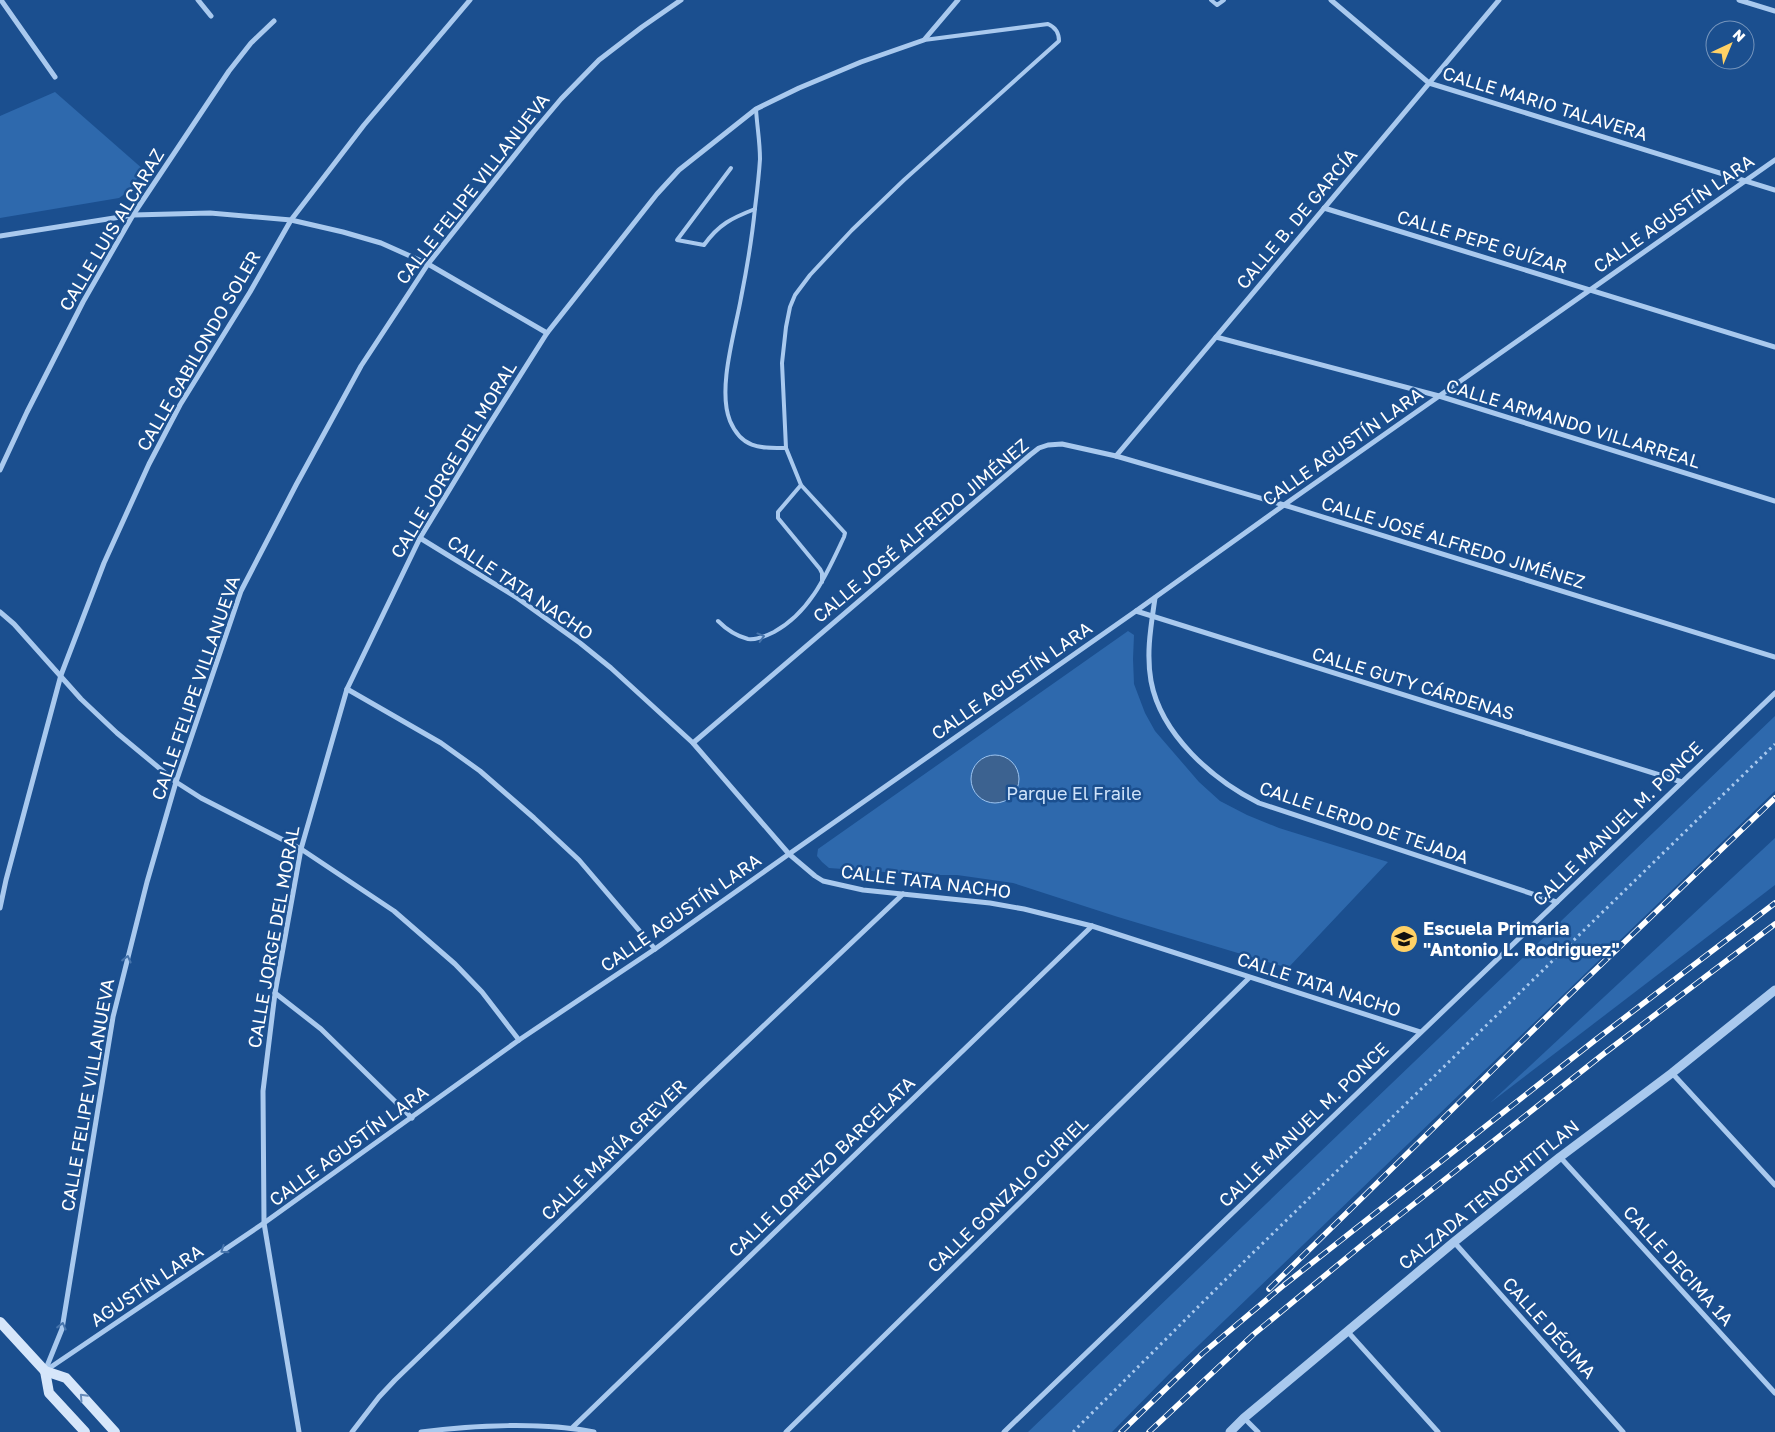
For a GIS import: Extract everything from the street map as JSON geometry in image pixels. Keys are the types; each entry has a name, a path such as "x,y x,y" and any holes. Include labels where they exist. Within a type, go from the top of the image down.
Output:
{"main road":[{"path":"0,1322 45,1371 66,1378 115,1432"},
{"path":"45,1371 48,1393 85,1432"}],"street":[{"path":"1,0 55,77"},
{"path":"198,0 211,16"},
{"name":"CALLE GABILONDO SOLER","path":"0,908 61,675 104,563 149,464 180,405 250,292 291,220 364,125 470,0"},
{"name":"CALLE FELIPE VILLANUEVA","path":"45,1371 62,1329 113,1017 147,882 176,782 241,591 296,484 361,366 428,264 527,138 561,99 599,60 681,0"},
{"path":"924,40 958,0"},
{"name":"CALLE MARIO TALAVERA","path":"1331,0 1429,83 1775,190"},
{"name":"CALLE B. DE GARCÍA","path":"1116,456 1499,0"},
{"path":"1739,0 1775,11"},
{"name":"CALLE LUIS ALCARAZ","path":"0,470 83,302 133,215 229,71 251,43 274,21"},
{"name":"CALLE JORGE DEL MORAL","path":"299,1432 264,1223 263,1091 275,993 301,849 347,689 420,538 546,334 673,176 756,109 799,88 861,62 924,40"},
{"name":"CALLE AGUSTÍN LARA","path":"264,1223 519,1040 655,950 1775,160"},
{"name":"CALLE PEPE GUÍZAR","path":"1324,208 1775,347"},
{"path":"0,236 133,215 210,213 291,220 381,243 428,264 546,334"},
{"name":"CALLE ARMANDO VILLARREAL","path":"1216,337 1439,396 1775,502"},
{"name":"CALLE JOSÉ ALFREDO JIMÉNEZ","path":"694,743 1039,448 1054,444 1069,444 1116,456 1284,505 1775,657"},
{"name":"CALLE TATA NACHO","path":"420,538 516,597 573,638 610,668 694,743 789,854 823,881 863,890 999,904 1092,926 1420,1032"},
{"name":"CALLE LERDO DE TEJADA","path":"1155,598 1149,643 1149,664 1157,702 1184,744 1223,783 1259,803 1557,902"},
{"name":"CALLE GUTY CÁRDENAS","path":"1136,611 1682,782"},
{"path":"0,612 14,624 81,699 117,733 176,782 201,798 301,849 394,911 455,964 482,992 519,1040"},
{"path":"347,689 441,742 480,772 579,860 655,950"},
{"name":"CALLE MANUEL M. PONCE","path":"1004,1432 1775,693"},
{"name":"CALLE MARÍA GREVER","path":"352,1432 402,1373 700,1086 903,894"},
{"name":"CALLE LORENZO BARCELATA","path":"572,1428 1092,926"},
{"name":"CALLE GONZALO CURIEL","path":"786,1432 1249,978"},
{"name":"CALZADA TENOCHTITLAN","path":"1230,1432 1244,1418 1454,1242 1560,1157 1672,1073 1775,990"},
{"path":"275,993 321,1029 412,1118"},
{"path":"1672,1073 1775,1186"},
{"name":"CALLE DECIMA 1A","path":"1560,1157 1775,1393"},
{"name":"AGUSTÍN LARA","path":"45,1371 264,1223"},
{"name":"CALLE DÉCIMA","path":"1454,1242 1623,1432"},
{"path":"1348,1332 1438,1432"},
{"path":"1244,1418 1258,1432"},
{"path":"421,1432 440,1429 507,1426 572,1428 594,1432"}],"lane":[{"path":"1211,0 1217,5 1224,0"},
{"path":"718,621 727,629 748,639 757,639 782,628 805,607 822,582 845,533 801,485 786,448 783,348 790,307 795,295 810,274 852,230 904,180 1059,41 1059,36 1054,28 1048,24 924,40"},
{"path":"756,109 760,158 755,209 744,282 726,376 725,405 738,434 749,444 762,448 786,448"},
{"path":"731,168 677,240 704,245 713,232 722,224 755,209"},
{"path":"801,485 778,512 778,518 820,569 822,582"}],"path":[{"path":"1073,1432 1222,1283 1775,744"}],"green space":[{"path":"55,92 144,170 126,193 119,198 0,218 0,116"},
{"name":"Parque El Fraile","path":"1128,631 1134,635 1134,684 1145,713 1155,731 1199,782 1220,801 1279,828 1388,862 1288,968 1013,883 957,875 927,875 829,868 817,856 818,849"},
{"path":"1775,716 1775,791 1174,1369 1112,1432 1028,1432"},
{"path":"1775,838 1775,885 1490,1103"}],"shaded area":[{"path":"990,755 1000,755 1012,762 1019,774 1019,784 1012,796 1000,803 990,803 982,799 975,792 971,784 971,774 975,766 982,759"}],"railway":[{"path":"1269,1289 1564,1000 1775,798"},
{"path":"1121,1432 1203,1353 1284,1285 1594,1041 1775,903"},
{"path":"1149,1432 1254,1334 1362,1245 1606,1052 1775,924"}],"place":[{"name":"Escuela Primaria \"Antonio L. Rodriguez\"","path":"1404,939"}]}
